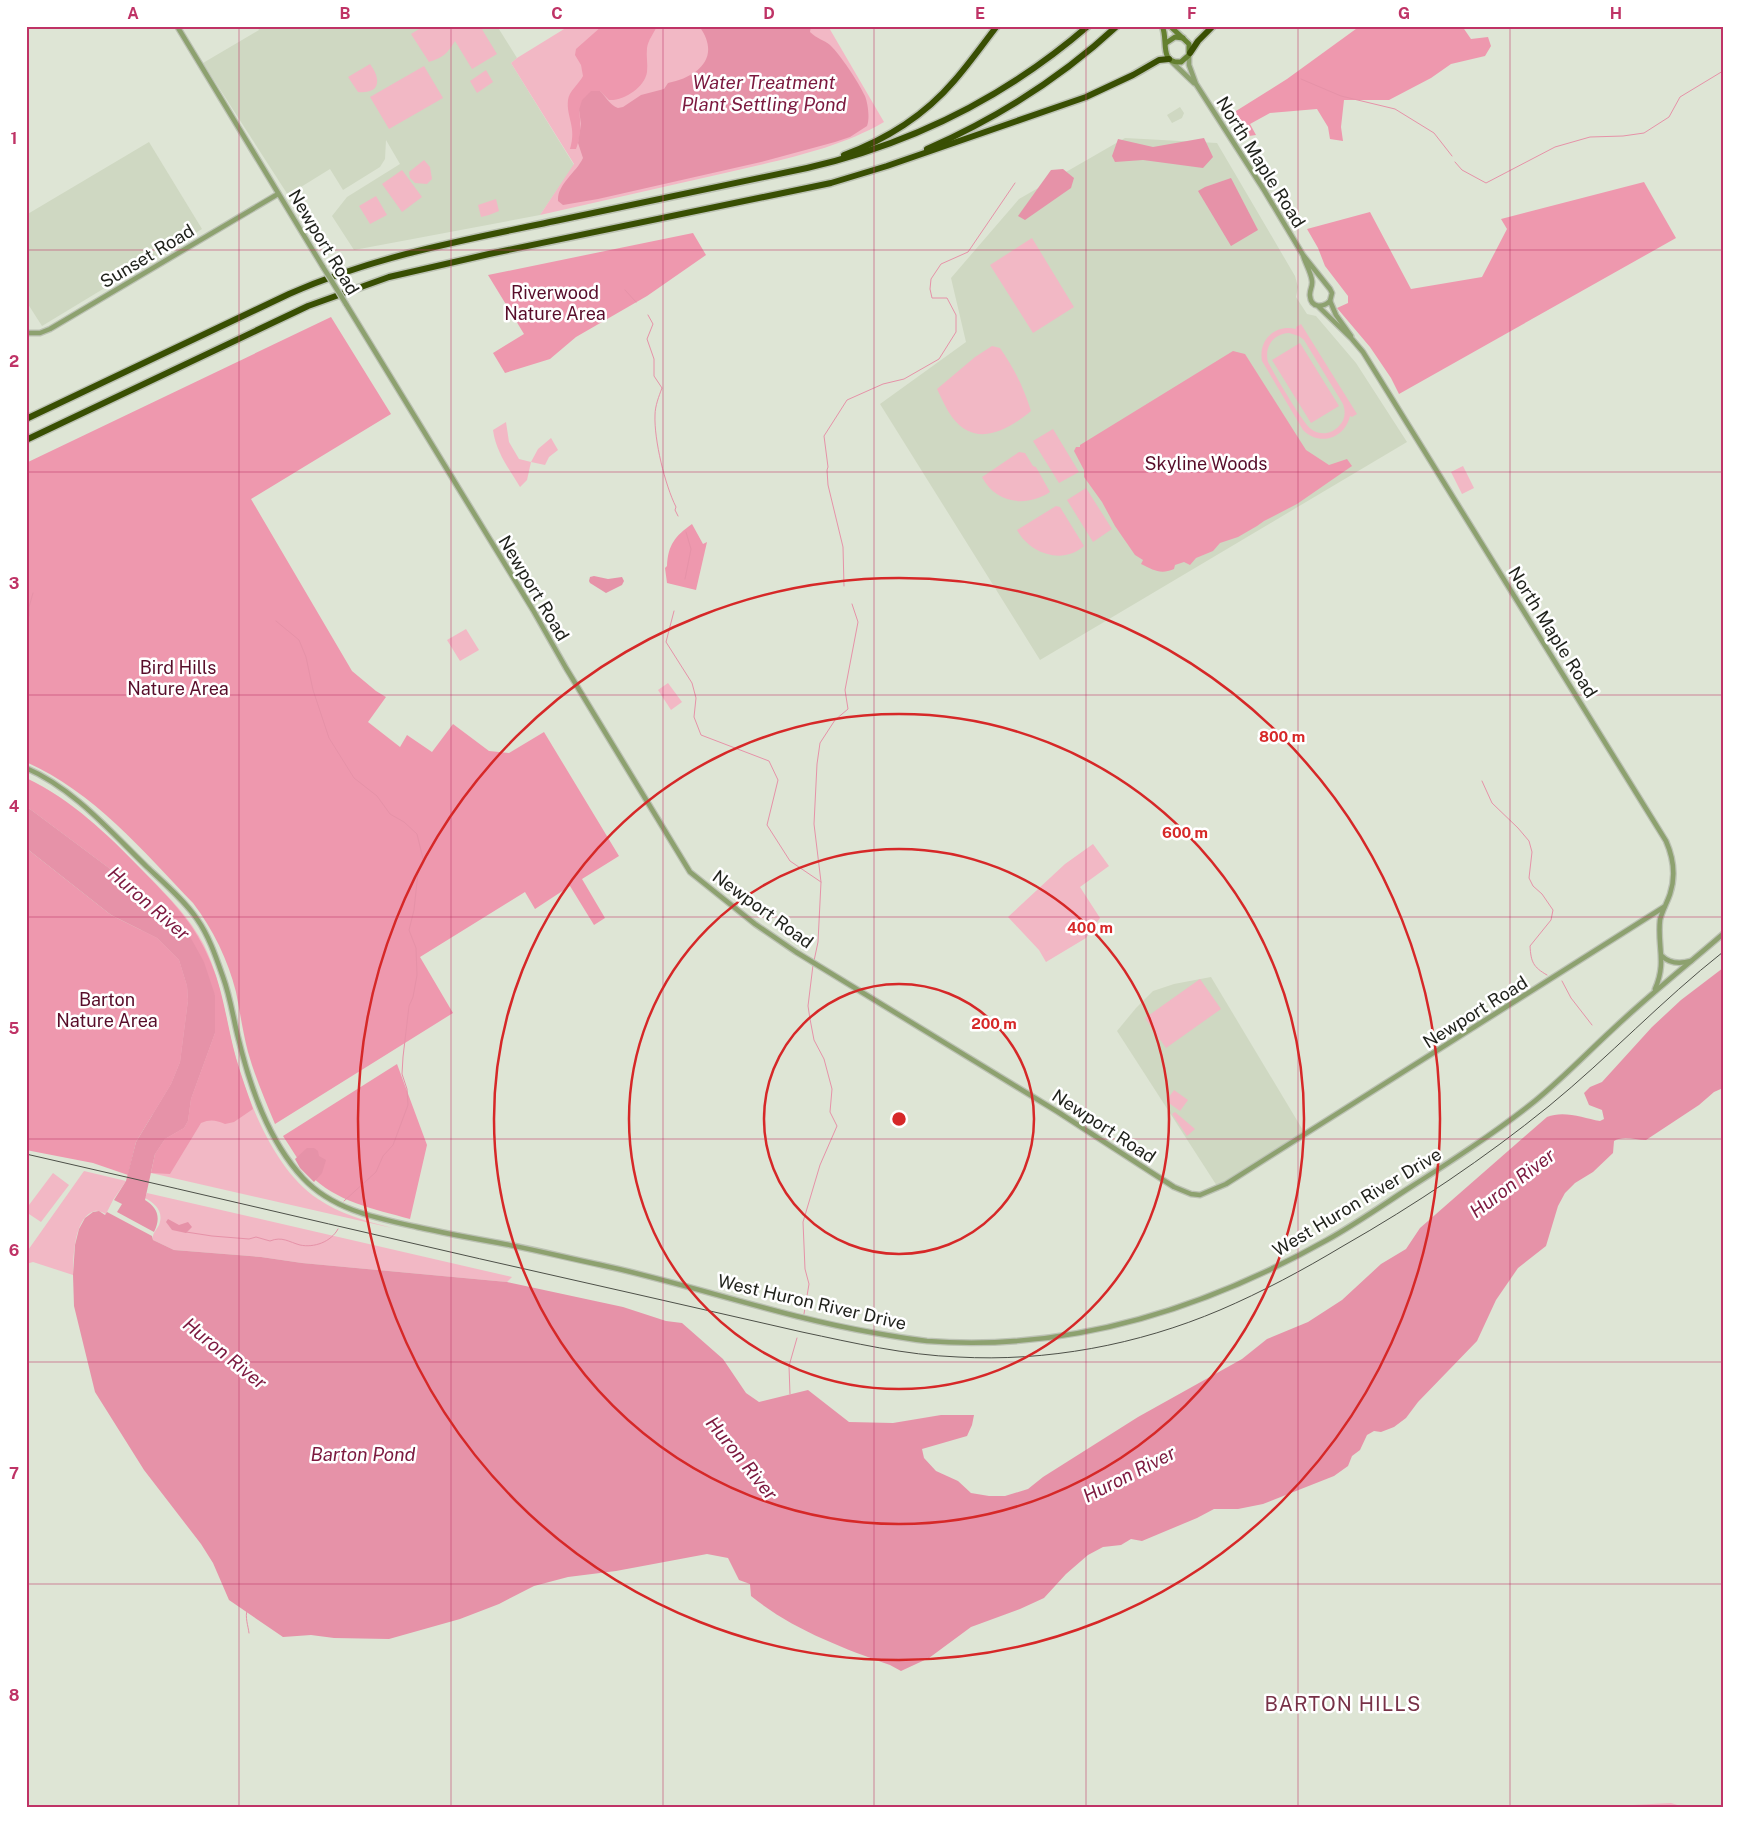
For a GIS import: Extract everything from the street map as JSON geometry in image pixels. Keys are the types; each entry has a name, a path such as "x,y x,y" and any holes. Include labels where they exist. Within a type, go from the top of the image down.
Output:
{"highway":[{"path":"806,168 878,140 915,117 954,82 997,26"},
{"path":"26,419 289,294 321,280 370,263 479,237 806,168 880,148 958,114 1029,72 1088,26"},
{"path":"887,166 949,139 1022,99 1072,65 1117,26"},
{"path":"1190,54 1201,38 1213,26"},
{"path":"26,440 299,310 389,277 489,254 803,189 887,166 1086,97 1127,78 1159,60 1169,60"}],"main road":[{"path":"1162,26 1165,32 1165,52 1169,60 1181,62 1190,54 1189,44 1170,26"},
{"path":"1165,45 1175,37 1183,38"}],"street":[{"name":"Newport Road","path":"176,26 533,610 690,872 755,924 814,963 1174,1187 1191,1194 1200,1195 1226,1184 1664,907"},
{"name":"North Maple Road","path":"1190,54 1189,65 1196,84 1261,185 1303,255 1325,283"},
{"name":"North Maple Road","path":"1169,60 1196,84"},
{"name":"Sunset Road","path":"26,333 40,333 50,329 278,194"},
{"name":"North Maple Road","path":"1303,255 1312,280 1312,287"},
{"path":"1325,283 1332,293 1330,301 1319,307 1314,304 1309,294 1312,287 1325,283"},
{"name":"North Maple Road","path":"1330,301 1336,315 1352,339"},
{"name":"North Maple Road","path":"1319,307 1363,352 1666,841 1671,852 1672,887 1660,919 1662,956 1660,978 1654,991"},
{"name":"West Huron River Drive","path":"26,768 43,775 78,801 180,900 198,920 225,981 243,1056 255,1095 273,1135 302,1178 322,1194 352,1210 382,1220 648,1276 746,1304 830,1324 910,1339 966,1342 1040,1339 1086,1333 1152,1317 1211,1296 1295,1258 1337,1234 1480,1140 1538,1099 1654,991 1723,934"},
{"path":"1662,956 1672,962 1682,963 1693,960"}],"shaded area":[{"path":"257,26 497,26 517,58 511,63 574,165 540,215 354,250 332,216 347,197 400,164 386,140 385,159 380,167 343,190 330,169 288,195 203,63 259,30"},
{"path":"424,26 480,26 497,54 472,69 455,41 445,55 429,62 411,34"},
{"name":"Water Treatment Plant Settling Pond","path":"569,26 828,26 884,122 846,140 786,159 540,215 574,164 511,63"},
{"path":"370,64 376,75 377,84 371,91 358,92 348,77"},
{"path":"424,66 443,98 389,129 370,97"},
{"path":"486,70 493,82 477,93 470,81"},
{"path":"1180,107 1184,113 1182,118 1172,123 1167,115"},
{"path":"1125,138 1217,143 1295,276 1298,287 1296,297 1307,314 1316,316 1356,363 1407,442 1040,660 880,404 966,342 951,278 1019,199"},
{"path":"149,142 202,229 42,326 26,301 26,215"},
{"path":"424,160 430,167 432,179 427,184 415,183 410,178 409,172"},
{"path":"402,170 422,197 402,212 382,184"},
{"path":"376,196 387,215 370,224 359,206"},
{"path":"496,199 499,211 481,217 478,205"},
{"path":"1032,238 1074,307 1033,333 990,265"},
{"path":"1301,324 1357,414 1352,417 1350,416 1343,430 1331,438 1317,438 1303,430 1262,361 1261,353 1263,346 1270,335 1275,331 1289,328 1296,329","holes":["1289,333 1299,336 1304,340 1343,404 1344,419 1336,429 1329,432 1318,433 1307,425 1268,362 1267,351 1274,339"]},
{"path":"1300,343 1339,406 1311,423 1272,360"},
{"path":"992,346 1000,348 1010,363 1022,386 1031,411 1002,430 981,434 961,427 950,414 937,389 975,357"},
{"path":"506,422 509,442 519,459 531,462 527,480 520,487 497,446 493,430"},
{"path":"1053,429 1079,472 1059,483 1033,441"},
{"path":"551,438 558,450 549,457 545,465 531,462 538,449"},
{"path":"1019,452 1025,453 1033,466 1036,467 1050,492 1041,497 1021,501 1003,497 995,493 988,486 982,477"},
{"path":"1463,466 1474,488 1462,494 1451,472"},
{"path":"1086,488 1112,529 1093,542 1067,500"},
{"path":"1056,506 1060,507 1084,546 1076,552 1057,556 1038,551 1017,530"},
{"path":"466,629 479,650 460,661 447,640"},
{"path":"668,683 682,702 671,710 658,690"},
{"path":"26,778 61,798 92,822 164,893 192,926 204,945 214,969 244,1084 263,1129 287,1169 302,1186 326,1204 373,1223 392,1228 151,1173 155,1154 139,896 113,871 26,806"},
{"path":"1093,844 1109,866 1080,887 1100,918 1086,938 1046,962 1039,950 1008,917 1065,864"},
{"path":"1211,977 1304,1132 1217,1186 1117,1031 1153,991 1174,984"},
{"path":"1200,979 1221,1009 1166,1048 1145,1018"},
{"path":"1174,1090 1188,1100 1180,1111 1166,1101"},
{"path":"1175,1112 1195,1129 1187,1136 1172,1114"},
{"path":"84,1171 126,1181 106,1214 95,1211 88,1214 83,1221 76,1238 73,1275 33,1262 26,1264 26,1253"},
{"path":"53,1173 69,1185 41,1222 26,1212 26,1209"},
{"path":"147,1193 512,1277 507,1282 174,1250 153,1240 159,1225 160,1212 153,1203 145,1198"},
{"path":"1671,1803 1687,1808 1604,1808 1614,1806"}],"green space":[{"path":"602,26 657,26 648,45 647,72 638,88 627,96 609,100 600,91 579,110 579,139 576,149 570,149 572,128 568,112 568,100 583,76 581,65 575,55 576,49"},
{"path":"1360,26 1462,26 1471,39 1488,37 1491,46 1485,56 1451,64 1431,78 1389,100 1344,100 1341,127 1343,141 1330,139 1328,127 1317,109 1270,113 1250,124 1256,135 1249,136 1228,116 1287,79"},
{"path":"1644,182 1676,238 1399,394 1391,378 1370,347 1337,308 1348,303 1348,296 1325,266 1318,248 1307,229 1370,212 1411,289 1482,277 1507,229 1501,219"},
{"name":"Riverwood Nature Area","path":"693,233 706,255 647,296 576,337 550,359 505,373 493,353 524,334 488,275"},
{"name":"Bird Hills Nature Area","path":"331,317 391,414 251,499 352,671 386,697 368,722 400,747 407,735 432,752 453,724 489,751 509,753 544,732 619,856 582,879 605,918 594,925 570,886 535,909 525,892 420,957 453,1013 275,1124 248,1052 236,992 229,968 213,934 200,913 193,903 136,843 96,806 74,789 26,762 26,463"},
{"name":"Skyline Woods","path":"1233,351 1245,354 1306,450 1329,465 1347,459 1352,466 1297,504 1238,537 1220,543 1213,551 1196,558 1190,565 1184,562 1175,565 1174,569 1169,571 1153,570 1141,564 1143,560 1135,555 1115,526 1102,502 1084,477 1084,470 1074,451 1076,447 1080,447 1080,445"},
{"path":"692,524 703,544 707,542 696,590 667,583 665,568 669,552 677,537"},
{"path":"26,778 74,807 115,843 152,880 190,924 205,949 215,974 236,1058 253,1109 234,1122 225,1124 210,1121 201,1123 170,1174 151,1173 155,1154 165,1139 184,1128 188,1121 191,1099 215,1033 215,995 139,896 113,871 26,806"},
{"name":"Barton Nature Area","path":"26,848 111,915 157,938 179,960 187,986 188,1000 180,1062 171,1084 136,1142 128,1175 93,1163 26,1150"},
{"path":"397,1064 427,1145 410,1219 369,1208 343,1198 320,1184 298,1160 283,1136"}],"water":[{"name":"Water Treatment Plant Settling Pond","path":"699,26 811,26 810,32 834,49 862,90 868,107 867,126 850,137 761,162 598,199 563,205 558,201 560,189 583,158 578,143 581,124 579,110 582,100 591,91 600,91 613,105 618,108 623,107 641,95 664,89 668,83 689,76 697,71 707,56 708,47 706,37"},
{"path":"1204,138 1213,157 1203,168 1143,160 1115,162 1112,156 1118,139 1153,147"},
{"path":"1063,169 1074,178 1071,188 1025,220 1018,216 1051,170"},
{"path":"1231,178 1258,230 1231,246 1198,191"},
{"path":"590,577 608,579 622,577 624,581 622,585 606,593 590,583"},
{"name":"Huron River","path":"26,806 113,871 139,896 188,933 204,962 215,995 215,1033 191,1099 188,1121 184,1128 165,1139 155,1154 145,1200 153,1206 157,1214 158,1218 154,1232 117,1212 122,1204 114,1200 126,1181 136,1142 171,1084 180,1062 188,1000 187,986 179,960 157,938 111,915 26,848"},
{"name":"Barton Pond","path":"1723,968 1723,1088 1714,1092 1699,1105 1646,1140 1626,1138 1614,1141 1613,1153 1593,1172 1575,1183 1565,1193 1558,1206 1546,1246 1518,1268 1496,1300 1477,1341 1418,1402 1406,1418 1394,1427 1381,1432 1374,1431 1367,1435 1360,1450 1352,1456 1348,1466 1334,1476 1263,1504 1238,1509 1214,1509 1142,1541 1131,1539 1121,1545 1103,1547 1088,1555 1066,1574 1044,1598 971,1627 929,1658 901,1671 817,1636 783,1618 751,1596 750,1584 739,1580 728,1558 707,1554 616,1571 568,1577 534,1586 499,1604 460,1619 389,1639 334,1638 311,1635 283,1637 229,1600 213,1563 201,1544 144,1470 95,1392 74,1306 73,1275 75,1245 79,1229 85,1218 93,1212 99,1211 105,1215 107,1212 152,1236 153,1240 174,1250 507,1282 623,1307 666,1321 682,1323 723,1359 746,1393 759,1402 808,1390 849,1422 893,1423 941,1415 974,1415 967,1436 922,1449 924,1458 936,1471 958,1481 971,1493 1005,1496 1028,1489 1043,1477 1138,1417 1242,1359 1267,1339 1308,1322 1342,1300 1381,1264 1406,1249 1420,1228 1547,1117 1567,1114 1600,1121 1604,1119 1602,1110 1589,1105 1584,1093 1590,1087 1602,1082 1652,1027 1681,1000"},
{"path":"307,1148 314,1148 318,1151 319,1156 326,1160 322,1173 314,1182 300,1168 295,1159"},
{"path":"168,1219 179,1225 188,1222 192,1227 186,1233 172,1230 166,1222"}],"waterway":[{"path":"1455,162 1462,170 1486,183 1555,147 1590,137 1644,133 1669,117 1680,97 1723,71"},
{"path":"1301,79 1341,96 1395,109 1434,133 1452,156"},
{"path":"844,586 843,547 828,485 824,436 847,400 883,384 904,379 939,359 956,332 956,315 947,298 932,298 930,289 931,279 941,264 968,252 1015,183"},
{"path":"625,290 636,302"},
{"path":"648,315 653,324 647,339 654,359 654,376 662,388 655,412 656,437 664,475 678,516"},
{"path":"685,579 691,549 686,532"},
{"path":"26,620 29,616 29,607 33,593"},
{"path":"814,961 818,942 821,882 814,824 817,764 820,743 835,720 848,709 845,690 858,622 852,604"},
{"path":"674,611 666,642 692,683 696,698 694,717 701,735 769,761 778,780 767,825 790,861 821,882"},
{"path":"276,621 299,640 306,657 313,690 329,738 354,778 377,796 390,814 404,822 417,834 424,863 418,872 414,910 409,930 416,948 417,975 413,997 409,1006 403,1057 402,1074 407,1089 408,1105 393,1145 383,1156 376,1172 344,1201"},
{"path":"1482,781 1492,803 1529,841 1532,852 1529,878 1533,886 1542,894 1553,910 1551,920 1530,946 1534,964 1547,975"},
{"path":"804,1314 809,1284 805,1269 803,1222 820,1165 837,1126 830,1112 832,1089 824,1059 814,1040 808,1006 813,965"},
{"path":"1562,981 1571,998 1592,1025"},
{"path":"186,1232 249,1239 256,1237 270,1241 282,1239 300,1245 311,1246 327,1241 338,1229"},
{"path":"790,1394 789,1366 797,1338"},
{"path":"247,1610 246,1619 249,1633"}],"railway":[{"path":"26,1154 480,1259 860,1344 938,1356 991,1358 1058,1354 1124,1342 1157,1333 1220,1310 1313,1264 1370,1230 1449,1180 1525,1125 1593,1068 1700,970 1723,952"}],"district":[{"name":"BARTON HILLS","path":"1343,1704"}]}
